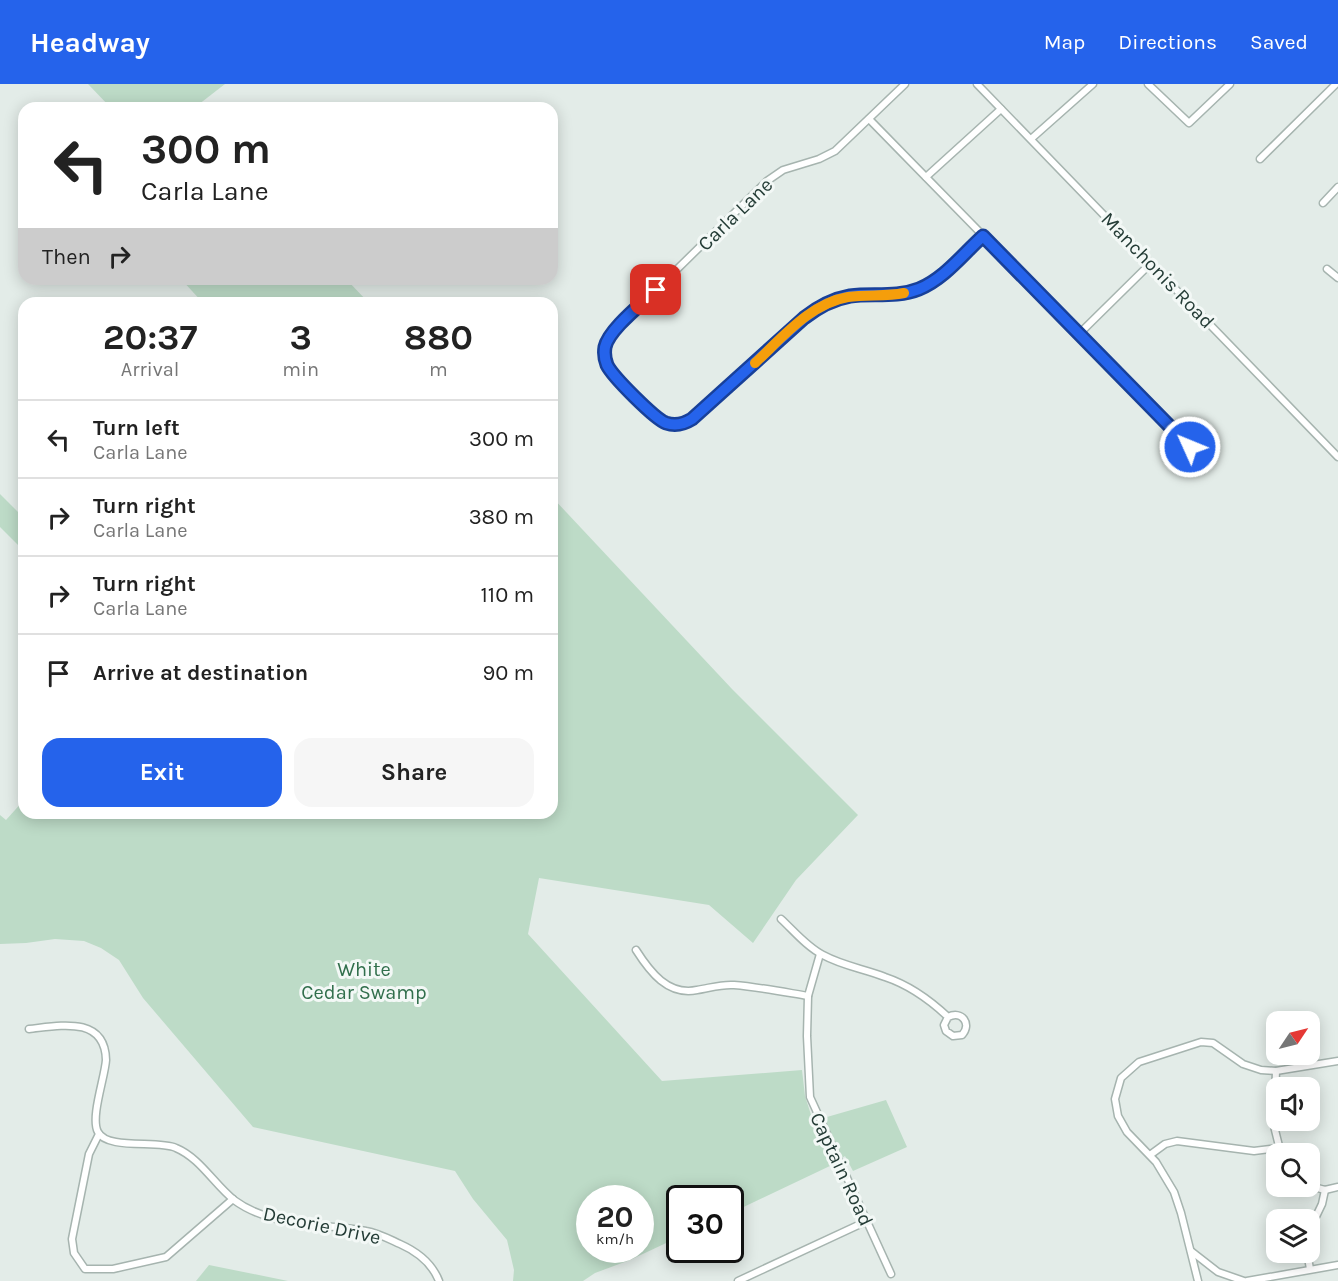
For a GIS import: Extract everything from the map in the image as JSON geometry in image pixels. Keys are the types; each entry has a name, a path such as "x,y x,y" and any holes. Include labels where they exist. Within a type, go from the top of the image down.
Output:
{"street":[{"path":"905,84 869,119 1190,447"},
{"name":"Manchonis Road","path":"977,84 1338,457"},
{"path":"1031,139 1093,84"},
{"path":"1148,84 1189,123 1230,84"},
{"path":"1260,159 1336,84"},
{"path":"926,177 1001,109"},
{"name":"Carla Lane","path":"869,119 830,154 783,170 771,178 614,331 607,341 604,353 608,366 616,377 659,420 676,425 687,422 804,318 820,307 848,297 887,296 919,289 938,278 983,236"},
{"path":"1323,202 1338,187"},
{"path":"1079,334 1150,263"},
{"path":"1328,269 1338,278"},
{"path":"780,919 820,954 905,986 921,995 948,1017"},
{"path":"636,950 658,980 675,989 690,992 716,986 735,985 808,996"},
{"name":"Captain Road","path":"820,954 808,996 810,1097 891,1274"},
{"path":"29,1029 78,1025 92,1032 105,1049 106,1060 96,1117 96,1129 99,1134 89,1154 72,1239 74,1253 85,1269 113,1269 166,1257 234,1199"},
{"path":"1198,1281 1174,1192 1162,1170 1122,1125 1115,1106 1118,1085 1133,1066 1154,1056 1195,1043 1208,1042 1243,1064 1261,1070 1276,1071 1338,1060"},
{"path":"1276,1071 1274,1126 1278,1143"},
{"name":"Decorie Drive","path":"99,1134 115,1142 174,1147 192,1158 234,1199 264,1215 290,1222 365,1231 383,1237 420,1255 433,1268 439,1281"},
{"path":"1150,1155 1165,1144 1177,1141 1266,1151"},
{"path":"1320,1189 1338,1187"},
{"path":"1320,1209 1324,1190"},
{"path":"738,1281 867,1221"},
{"path":"1191,1251 1218,1272 1246,1281 1338,1265"},
{"path":"1309,1263 1310,1269"}],"green space":[{"path":"88,84 225,84 202,102 105,102"},
{"path":"186,285 352,285 363,297 198,297"},
{"path":"0,494 18,512 18,545 0,527"},
{"name":"White Cedar Swamp","path":"558,503 732,689 858,815 796,880 753,943 709,905 539,878 528,934 662,1081 802,1070 805,1096 813,1121 886,1100 907,1147 853,1171 845,1156 832,1165 744,1207 744,1185 666,1185 666,1243 654,1249 654,1185 576,1185 576,1263 622,1263 595,1273 583,1281 513,1281 514,1270 507,1240 473,1199 455,1171 253,1127 143,998 119,960 101,948 84,941 55,939 0,944 0,815 6,820 18,807 18,819 558,819"},
{"path":"209,1265 288,1281 196,1281"}],"slow traffic":[{"path":"755,363 804,318 830,302 848,297 904,293"}],"route":[{"path":"656,290 610,336 605,347 605,360 616,377 659,420 676,425 692,419 804,318 820,307 848,297 898,295 919,289 938,278 983,236 1190,447"}]}
